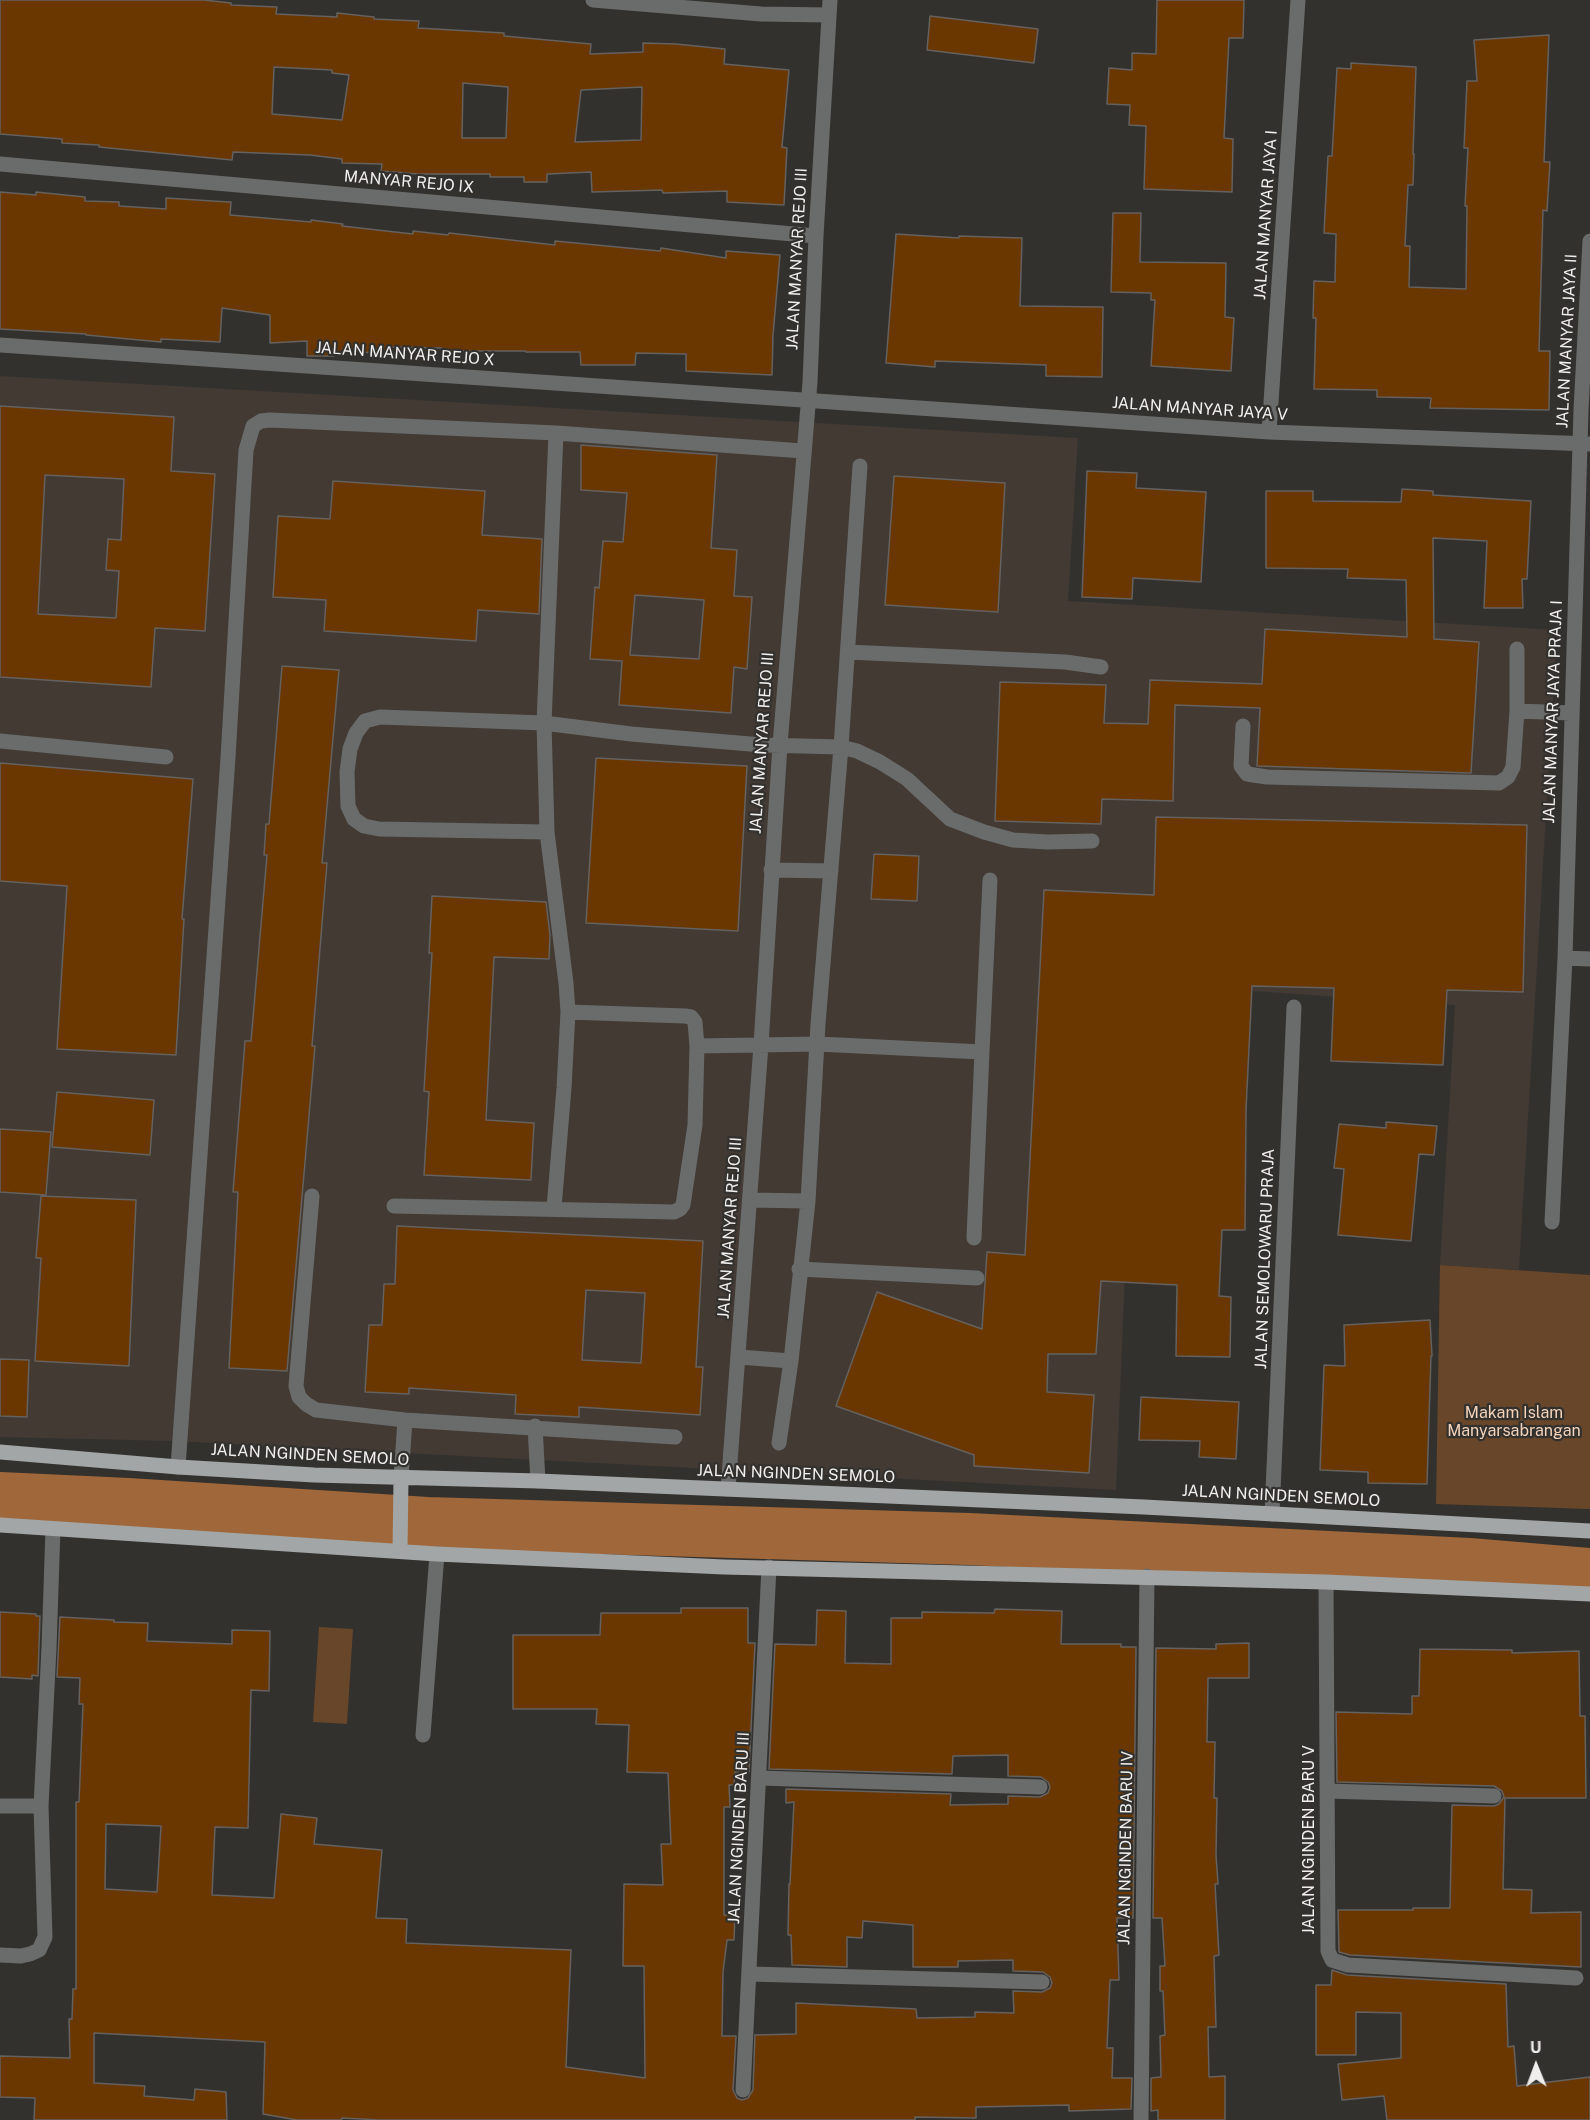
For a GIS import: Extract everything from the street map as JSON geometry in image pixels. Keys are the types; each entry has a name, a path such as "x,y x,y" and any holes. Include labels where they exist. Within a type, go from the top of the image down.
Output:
{"main road":[{"name":"JALAN NGINDEN SEMOLO","path":"0,1452 178,1467 401,1478 728,1489 1590,1531"},
{"path":"400,1551 401,1478"},
{"path":"0,1525 437,1554 769,1567 1326,1582 1590,1594"}],"street":[{"path":"593,0 761,14 829,7"},
{"name":"JALAN MANYAR JAYA I","path":"1269,432 1298,0"},
{"name":"JALAN MANYAR REJO III","path":"728,1489 761,1045 780,745 807,400 829,7"},
{"name":"MANYAR REJO IX","path":"0,164 816,236"},
{"name":"JALAN MANYAR JAYA II","path":"1585,443 1590,242"},
{"name":"JALAN MANYAR REJO X","path":"0,345 807,400"},
{"name":"JALAN MANYAR JAYA V","path":"807,400 1269,432 1585,443"},
{"path":"178,1467 228,758 246,450 253,426 261,421 270,420 555,433 803,451"},
{"path":"554,1208 568,1012 547,832 544,723 555,433"},
{"name":"JALAN MANYAR JAYA PRAJA I","path":"1552,1222 1565,958 1571,713 1585,443"},
{"path":"779,1443 791,1361 799,1269 808,1202 860,466"},
{"path":"1243,726 1241,766 1247,774 1268,777 1499,783 1508,777 1514,766 1517,649"},
{"path":"848,652 1065,662 1101,667"},
{"path":"1517,711 1571,713"},
{"path":"547,832 379,829 364,826 354,819 348,806 347,772 350,749 356,733 365,721 398,716 544,723 631,734 841,747 857,751 880,762 907,779 950,819 984,832 1013,840 1092,841"},
{"path":"0,741 166,757"},
{"path":"771,870 831,871"},
{"path":"975,1238 990,880"},
{"path":"1565,958 1590,959"},
{"name":"JALAN SEMOLOWARU PRAJA","path":"1272,1514 1294,1007"},
{"path":"394,1206 674,1212 680,1209 683,1205 695,1125 697,1046 695,1022 692,1017 568,1012"},
{"path":"697,1046 818,1044 982,1052"},
{"path":"312,1196 296,1386 299,1396 306,1404 316,1410 405,1419 675,1437"},
{"path":"750,1200 808,1202"},
{"path":"799,1269 977,1278"},
{"path":"739,1357 791,1361"},
{"path":"401,1478 405,1419"},
{"path":"535,1426 538,1481"},
{"path":"0,1955 30,1954 39,1950 45,1937 40,1806 50,1648 53,1529"},
{"path":"423,1735 437,1554"},
{"name":"JALAN NGINDEN BARU III","path":"743,2090 769,1567"},
{"name":"JALAN NGINDEN BARU IV","path":"1141,2120 1147,1576"},
{"name":"JALAN NGINDEN BARU V","path":"1326,1582 1328,1951 1332,1960 1348,1965 1576,1978"},
{"path":"759,1778 1040,1787"},
{"path":"1327,1791 1494,1796"},
{"path":"0,1806 40,1806"},
{"path":"750,1974 1042,1982"}],"shaded area":[{"path":"0,376 1078,438 1068,601 1557,630 1519,1270 1440,1265 1455,1005 1137,983 1116,1490 173,1441 0,1437"}],"green space":[{"name":"Makam Islam Manyarsabrangan","path":"1440,1265 1590,1275 1590,1509 1436,1504"},
{"path":"319,1627 353,1629 347,1724 313,1722"}],"building":[{"path":"0,0 204,0 231,3 231,5 277,7 276,14 337,17 337,13 374,17 374,19 419,21 418,28 504,33 504,36 591,44 590,54 643,52 643,43 725,49 724,64 789,70 782,147 787,148 784,205 727,202 727,191 592,192 591,172 547,174 547,182 524,182 524,177 490,177 490,174 419,174 381,171 382,164 342,163 342,159 310,155 233,152 232,160 62,143 62,139 0,134","holes":["274,67 332,70 332,73 349,75 342,120 272,114","463,83 508,87 506,138 462,138","642,87 641,140 575,142 581,90"]},
{"path":"1157,0 1244,0 1243,38 1229,38 1224,138 1233,139 1232,192 1144,189 1146,126 1129,125 1130,105 1107,104 1109,68 1132,70 1132,53 1156,54"},
{"path":"930,16 1038,29 1034,63 927,50"},
{"path":"1549,35 1544,162 1550,162 1547,211 1543,210 1539,351 1550,351 1549,410 1430,408 1431,398 1377,397 1377,390 1314,389 1316,318 1313,318 1314,281 1335,282 1336,234 1324,233 1328,156 1332,156 1337,68 1351,69 1351,63 1416,67 1413,185 1408,185 1405,246 1410,246 1409,287 1466,289 1467,206 1465,206 1468,148 1464,148 1467,81 1477,81 1474,40"},
{"path":"0,192 36,195 36,192 85,197 85,201 119,202 119,206 166,209 166,198 231,202 230,215 311,222 311,220 413,234 413,231 448,235 449,233 555,245 555,241 660,251 661,248 726,258 726,251 780,255 772,375 686,371 686,354 636,353 635,365 581,365 580,352 442,351 442,348 392,347 392,352 307,356 307,341 270,343 270,315 222,308 220,342 161,339 161,342 86,334 0,329"},
{"path":"1113,213 1141,213 1140,262 1226,263 1225,317 1234,318 1231,371 1151,366 1155,300 1151,300 1151,293 1111,292"},
{"path":"896,234 959,238 959,236 1022,238 1020,306 1103,307 1102,377 1046,376 1046,365 935,361 935,367 886,363"},
{"path":"0,406 174,417 171,471 215,474 205,631 155,628 151,687 0,677","holes":["45,475 124,479 121,540 108,539 106,570 119,571 116,618 38,614"]},
{"path":"581,445 717,455 711,548 737,550 734,596 752,597 747,669 734,667 731,713 619,705 622,661 590,659 595,587 599,588 603,541 623,542 627,493 581,490","holes":["635,595 704,600 699,659 630,655"]},
{"path":"1087,471 1137,473 1136,488 1206,492 1201,582 1133,578 1132,599 1082,597"},
{"path":"894,476 1005,483 998,612 885,605"},
{"path":"333,481 485,491 482,535 542,539 539,614 478,610 476,641 324,631 326,600 273,597 278,516 330,519"},
{"path":"1402,489 1433,491 1433,495 1531,501 1527,579 1522,579 1523,608 1484,608 1487,541 1433,538 1434,639 1479,642 1471,773 1257,766 1260,708 1175,705 1173,801 1102,799 1101,824 995,821 1000,682 1106,685 1104,723 1148,724 1150,680 1262,684 1265,629 1407,637 1406,580 1347,578 1348,569 1266,568 1266,491 1313,491 1313,501 1401,502"},
{"path":"282,666 339,670 322,863 327,863 312,1046 315,1046 287,1371 229,1368 238,1192 233,1192 245,1041 251,1041 267,855 264,855 266,824 269,824"},
{"path":"596,758 747,766 738,931 586,923"},
{"path":"0,763 193,779 182,919 184,919 176,1055 57,1049 67,886 0,881"},
{"path":"1156,817 1527,825 1523,992 1447,990 1443,1065 1331,1061 1334,988 1252,986 1246,1110 1245,1230 1222,1230 1219,1296 1231,1297 1230,1357 1176,1356 1177,1285 1101,1281 1096,1354 1048,1354 1047,1392 1094,1395 1089,1473 974,1466 974,1455 836,1406 877,1292 982,1329 987,1252 1025,1255 1044,890 1154,895"},
{"path":"874,854 919,856 917,901 871,899"},
{"path":"432,896 546,902 550,935 549,959 494,957 486,1120 534,1123 531,1180 424,1175 429,1092 424,1091 432,953 429,953"},
{"path":"57,1092 154,1100 150,1155 52,1147"},
{"path":"1386,1122 1437,1126 1434,1155 1419,1154 1411,1241 1338,1235 1344,1169 1334,1168 1339,1124 1386,1128"},
{"path":"0,1129 51,1132 46,1195 0,1192"},
{"path":"41,1196 136,1200 129,1366 35,1361 41,1258 36,1258"},
{"path":"397,1226 703,1241 696,1367 703,1367 700,1415 579,1407 579,1417 515,1414 516,1395 409,1388 409,1394 365,1392 369,1325 382,1325 384,1284 395,1284","holes":["586,1290 645,1293 641,1363 582,1360"]},
{"path":"1430,1320 1432,1356 1427,1484 1368,1483 1368,1472 1320,1470 1324,1365 1345,1366 1344,1325"},
{"path":"0,1359 29,1360 27,1417 0,1416"},
{"path":"1141,1397 1239,1402 1236,1459 1199,1457 1200,1441 1139,1440"},
{"path":"681,1608 748,1608 748,1643 755,1643 749,1772 735,1772 734,1785 729,1785 730,1807 724,1807 724,1915 735,1915 734,1940 727,1940 723,1972 722,2036 736,2036 733,2090 737,2098 742,2100 748,2098 753,2090 755,2035 796,2034 796,2003 916,2009 917,2018 975,2017 975,2012 1014,2013 1013,1991 1042,1992 1050,1988 1052,1983 1050,1977 1043,1972 1013,1971 1013,1960 958,1961 958,1967 913,1967 913,1925 863,1921 862,1938 847,1937 847,1967 792,1965 791,1935 788,1935 794,1802 786,1803 786,1789 951,1794 950,1805 1008,1804 1008,1796 1040,1797 1048,1793 1050,1787 1048,1782 1041,1777 1008,1776 1008,1755 953,1756 952,1774 769,1769 775,1644 816,1645 817,1610 846,1611 845,1663 891,1664 891,1618 922,1618 922,1612 994,1613 995,1609 1062,1611 1061,1644 1121,1644 1121,1647 1136,1647 1133,1918 1117,1918 1119,1980 1110,1980 1107,2048 1113,2048 1112,2078 1132,2078 1131,2109 1069,2111 1069,2105 976,2107 976,2118 915,2117 915,2120 380,2120 342,2118 341,2120 297,2120 263,2114 265,2042 94,2033 94,2083 145,2086 144,2096 194,2100 195,2089 226,2092 227,2120 34,2120 35,2098 0,2097 0,2056 70,2058 69,2019 72,2019 73,1989 76,1989 76,1802 79,1802 83,1704 79,1704 80,1678 57,1677 60,1617 148,1623 147,1641 232,1644 232,1630 270,1631 269,1691 251,1690 248,1828 215,1827 212,1895 274,1898 281,1814 317,1818 314,1844 382,1850 376,1918 407,1919 406,1943 571,1950 566,2067 645,2078 644,1966 623,1966 624,1884 663,1885 661,1844 671,1844 668,1773 627,1772 629,1725 596,1724 597,1709 513,1709 513,1635 600,1635 601,1613 681,1613","holes":["106,1824 161,1826 157,1892 105,1889"]},
{"path":"0,1612 40,1616 38,1676 32,1675 32,1679 0,1677"},
{"path":"1249,1643 1249,1678 1208,1678 1207,1742 1215,1742 1214,1798 1217,1798 1218,1884 1215,1884 1219,1955 1214,1956 1216,2027 1208,2027 1209,2077 1225,2076 1225,2120 1158,2120 1158,2110 1151,2111 1151,2078 1161,2077 1160,2036 1165,2035 1163,1991 1160,1991 1160,1966 1165,1966 1162,1918 1153,1918 1156,1648 1216,1649 1216,1644"},
{"path":"1420,1649 1512,1650 1512,1653 1579,1651 1580,1716 1585,1716 1586,1798 1505,1798 1503,1889 1532,1890 1531,1913 1581,1912 1581,1967 1350,1955 1339,1952 1338,1910 1450,1908 1452,1805 1494,1806 1499,1804 1504,1797 1502,1791 1494,1786 1337,1782 1336,1712 1412,1714 1412,1696 1419,1696"},
{"path":"1332,1970 1347,1975 1506,1984 1508,2047 1514,2046 1517,2086 1590,2077 1590,2120 1387,2120 1384,2096 1342,2100 1338,2064 1401,2058 1401,2013 1356,2012 1356,2055 1316,2055 1316,1985 1331,1985"}],"waterway":[{"path":"0,1498 427,1523 969,1539 1469,1564 1590,1574"}]}
